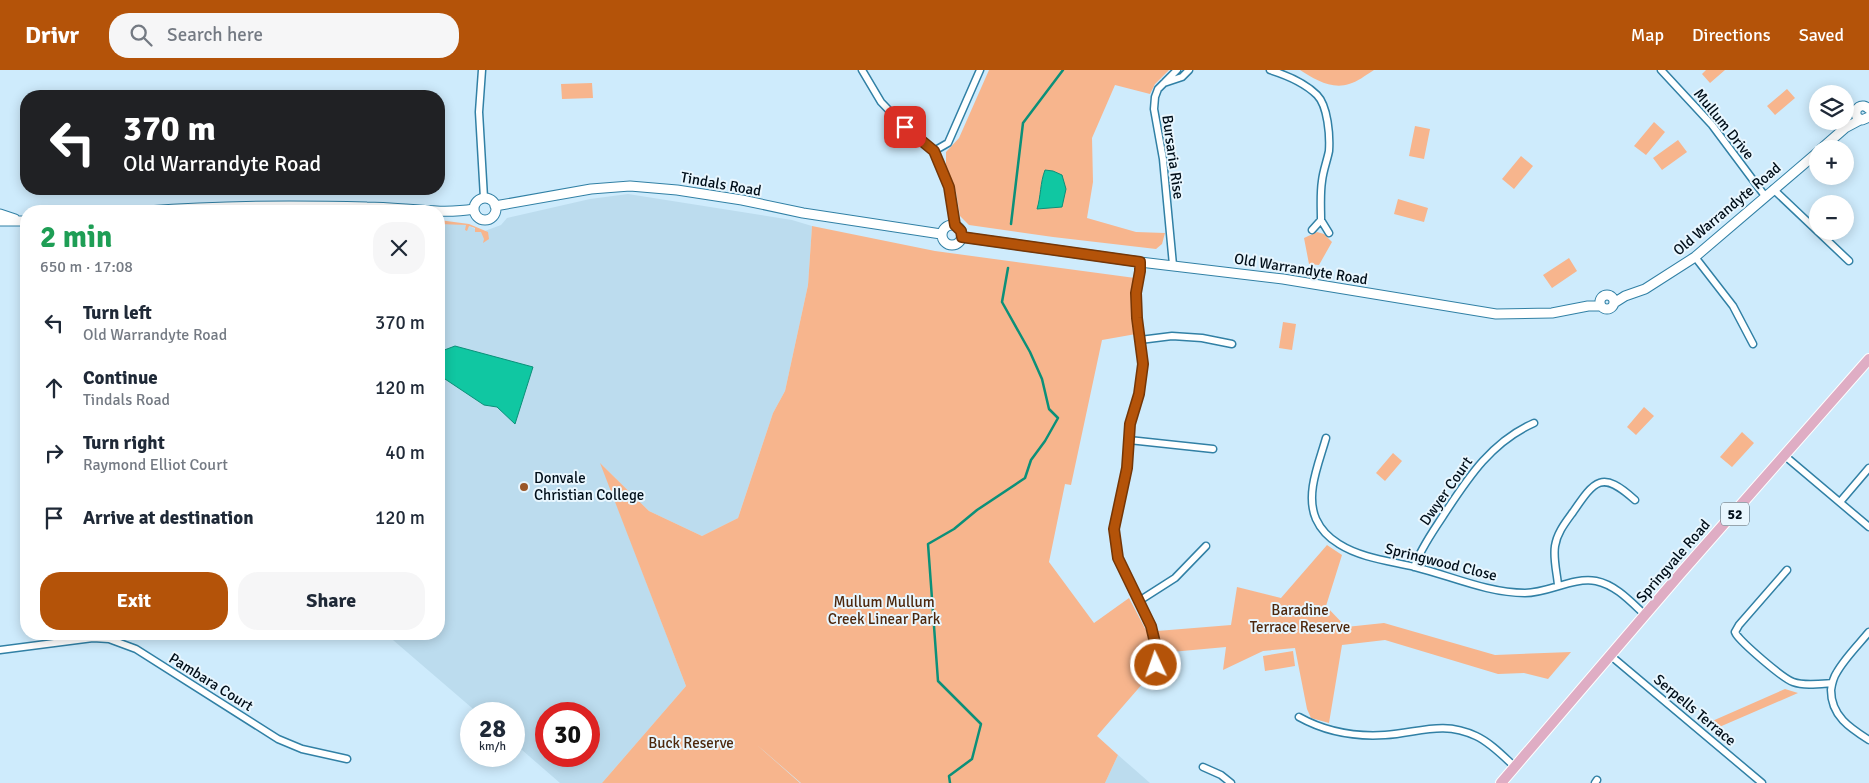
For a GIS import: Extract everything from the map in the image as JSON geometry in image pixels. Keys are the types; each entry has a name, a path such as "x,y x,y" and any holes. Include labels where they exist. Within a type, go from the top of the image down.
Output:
{"main road":[{"path":"1831,140 1845,128 1864,119 1858,107 1868,106"},
{"name":"Old Warrandyte Road","path":"962,237 1140,262 1283,279 1496,314 1552,313 1601,302 1605,294 1613,299 1645,289 1695,257 1809,159"},
{"name":"Tindals Road","path":"495,206 592,189 630,186 696,193 803,213 941,234"},
{"path":"484,198 491,200 495,206 494,213 486,220 479,218 474,209 476,203 484,198"},
{"path":"445,210 474,209"},
{"path":"1,216 20,220"},
{"path":"955,225 961,231 962,237 959,242 951,246 943,241 941,234 946,226 955,225"},
{"name":"Old Warrandyte Road","path":"1601,302 1605,308 1609,309 1613,299"},
{"name":"Springvale Road","path":"1501,783 1869,359"}],"street":[{"path":"482,70 479,112 484,198"},
{"path":"862,70 881,102 905,127 934,151 949,187 955,225"},
{"path":"934,151 948,142 980,70"},
{"path":"1164,83 1177,70"},
{"path":"1164,83 1182,77 1189,70"},
{"path":"1270,70 1303,84 1319,96 1326,114 1329,132 1329,151 1322,181 1321,220 1329,234"},
{"name":"Mullum Drive","path":"1661,70 1712,125 1765,196"},
{"name":"Bursaria Rise","path":"1164,83 1158,89 1154,109 1163,159 1173,265"},
{"path":"1773,189 1849,261"},
{"path":"1312,230 1321,220"},
{"path":"1695,257 1733,306 1753,344"},
{"path":"1140,262 1136,293 1143,364 1139,394 1130,424 1127,468 1114,529 1118,558 1151,626 1156,647 1156,665 1152,676"},
{"path":"1140,340 1172,336 1202,338 1232,344"},
{"name":"Dwyer Court","path":"1414,567 1420,551 1465,481 1503,442 1520,429 1534,423"},
{"name":"Springwood Close","path":"1326,438 1314,483 1313,506 1316,518 1324,534 1353,552 1497,590 1526,593 1586,580 1597,581 1620,593 1645,615"},
{"path":"1129,440 1213,449"},
{"path":"1785,456 1869,527"},
{"path":"1840,502 1869,468"},
{"path":"1558,585 1555,563 1557,538 1589,489 1598,483 1610,483 1622,489 1635,500"},
{"path":"1139,601 1175,578 1206,546"},
{"path":"1787,570 1735,632 1779,673 1792,682 1801,684 1832,683"},
{"path":"1869,632 1837,671 1832,683 1832,700 1838,715 1848,726 1869,740"},
{"name":"Pambara Court","path":"0,650 78,640"},
{"name":"Pambara Court","path":"111,640 136,650 278,739 302,749 347,759"},
{"name":"Serpells Terrace","path":"1611,656 1762,783"},
{"path":"1299,717 1317,727 1359,734 1386,735 1433,727 1450,728 1476,736 1489,744 1515,767"},
{"path":"1203,767 1221,775 1231,783"}],"shaded area":[{"path":"1045,170 1062,175 1066,189 1062,207 1037,209"},
{"name":"Donvale Christian College","path":"628,194 792,220 812,226 808,285 785,391 773,413 738,518 702,536 649,511 601,464 686,686 602,783 560,783 542,767 600,767 600,702 535,702 535,761 525,753 525,702 465,702 393,640 445,640 445,223 467,225 482,232 501,225 507,218 590,199"},
{"path":"455,346 533,367 515,424 497,407 484,405 445,379 445,350"},
{"path":"1118,755 1150,783 1105,783"}],"green space":[{"path":"989,70 1169,70 1155,84 1150,94 1115,85 1092,138 1093,182 1087,218 1136,232 1165,233 1162,244 1156,249 1053,237 969,225 960,216 956,192 946,166 946,152 959,138"},
{"path":"1300,70 1374,70 1352,83 1336,86 1317,80"},
{"path":"1706,70 1725,70 1710,83 1702,74"},
{"path":"592,83 593,98 562,99 561,84"},
{"path":"1787,89 1795,98 1775,115 1767,106"},
{"path":"1654,122 1665,132 1646,155 1634,146"},
{"path":"1415,126 1430,129 1424,159 1409,156"},
{"path":"1678,140 1687,152 1662,170 1653,158"},
{"path":"1521,156 1533,166 1514,189 1502,179"},
{"path":"1398,199 1428,208 1424,222 1394,214"},
{"path":"445,221 469,224 488,232 489,239 483,243 484,239 481,232 475,232 475,228 469,226 467,231 465,230 466,225 445,224"},
{"name":"Mullum Mullum Creek Linear Park","path":"812,226 935,251 1135,278 1136,334 1102,340 1071,485 1065,484 1049,562 1094,623 1129,598 1149,636 1146,658 1140,669 1140,675 1144,682 1097,736 1118,755 1105,783 801,783 757,745 800,783 602,783 686,686 600,463 649,511 702,536 738,518 773,413 785,391 808,285"},
{"path":"1317,232 1324,234 1332,242 1319,265 1309,264 1304,238"},
{"path":"1569,258 1577,271 1552,288 1543,275"},
{"path":"1283,322 1296,324 1292,350 1279,348"},
{"path":"1644,407 1654,416 1636,435 1627,427"},
{"path":"1742,432 1754,443 1732,467 1720,457"},
{"path":"1393,453 1402,461 1385,481 1376,473"},
{"name":"Baradine Terrace Reserve","path":"1327,545 1342,555 1326,606 1346,627 1384,623 1495,655 1571,652 1548,679 1524,673 1498,674 1385,640 1342,645 1329,723 1311,718 1307,709 1295,648 1263,651 1223,670 1226,647 1160,653 1157,631 1231,625 1237,587 1281,598"},
{"path":"1293,651 1295,666 1265,671 1263,656"},
{"path":"1785,689 1798,693 1717,728 1710,722"}],"waterway":[{"path":"1011,224 1023,123 1063,70"},
{"path":"950,783 949,776 972,759 981,724 938,681 928,544 954,529 977,510 1025,478 1031,460 1045,441 1058,418 1049,409 1042,379 1030,352 1002,302 1008,268"}],"place":[{"name":"Donvale Christian College","path":"524,487"}],"route":[{"path":"905,127 934,151 949,187 953,202 955,225 960,228 962,237 1140,262 1136,293 1143,364 1139,394 1130,424 1127,468 1114,529 1118,558 1151,626 1156,647 1156,665"}],"park label":[{"name":"Buck Reserve","path":"691,743"}]}
